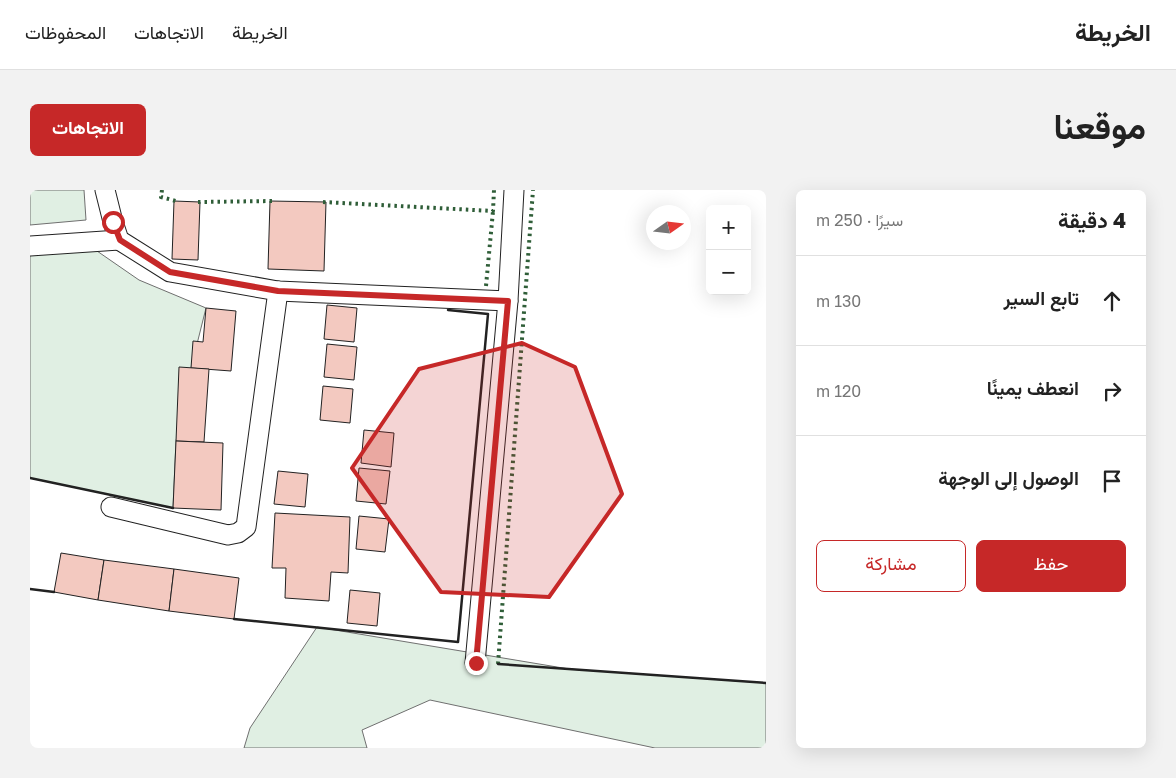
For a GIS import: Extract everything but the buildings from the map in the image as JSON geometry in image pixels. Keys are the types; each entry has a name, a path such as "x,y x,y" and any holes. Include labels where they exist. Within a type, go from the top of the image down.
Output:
{"street":[{"path":"105,190 113,222 120,240 170,272 278,291 508,301"},
{"path":"476,663 508,301 514,190"},
{"path":"30,246 120,240"},
{"path":"111,507 228,535 238,533 246,527 278,291"}],"highlighted area":[{"path":"522,343 575,367 622,494 549,597 441,592 352,468 419,369"}],"green space":[{"path":"30,190 84,190 86,220 30,225"},
{"path":"84,242 139,280 206,308 176,441 173,508 30,478 30,246"},
{"path":"317,627 569,669 766,683 766,748 655,748 430,700 362,730 367,748 244,748 250,728"}],"hedge":[{"path":"162,190 161,197 176,201"},
{"path":"323,202 493,211 494,190"},
{"path":"498,664 533,190"},
{"path":"198,202 274,201"},
{"path":"486,286 493,211"}],"wall":[{"path":"234,619 458,642 488,314 448,310"},
{"path":"30,478 173,508"},
{"path":"30,589 54,592"},
{"path":"498,664 766,683"}],"route":[{"path":"113,222 120,240 170,272 278,291 508,301 476,663"}]}
